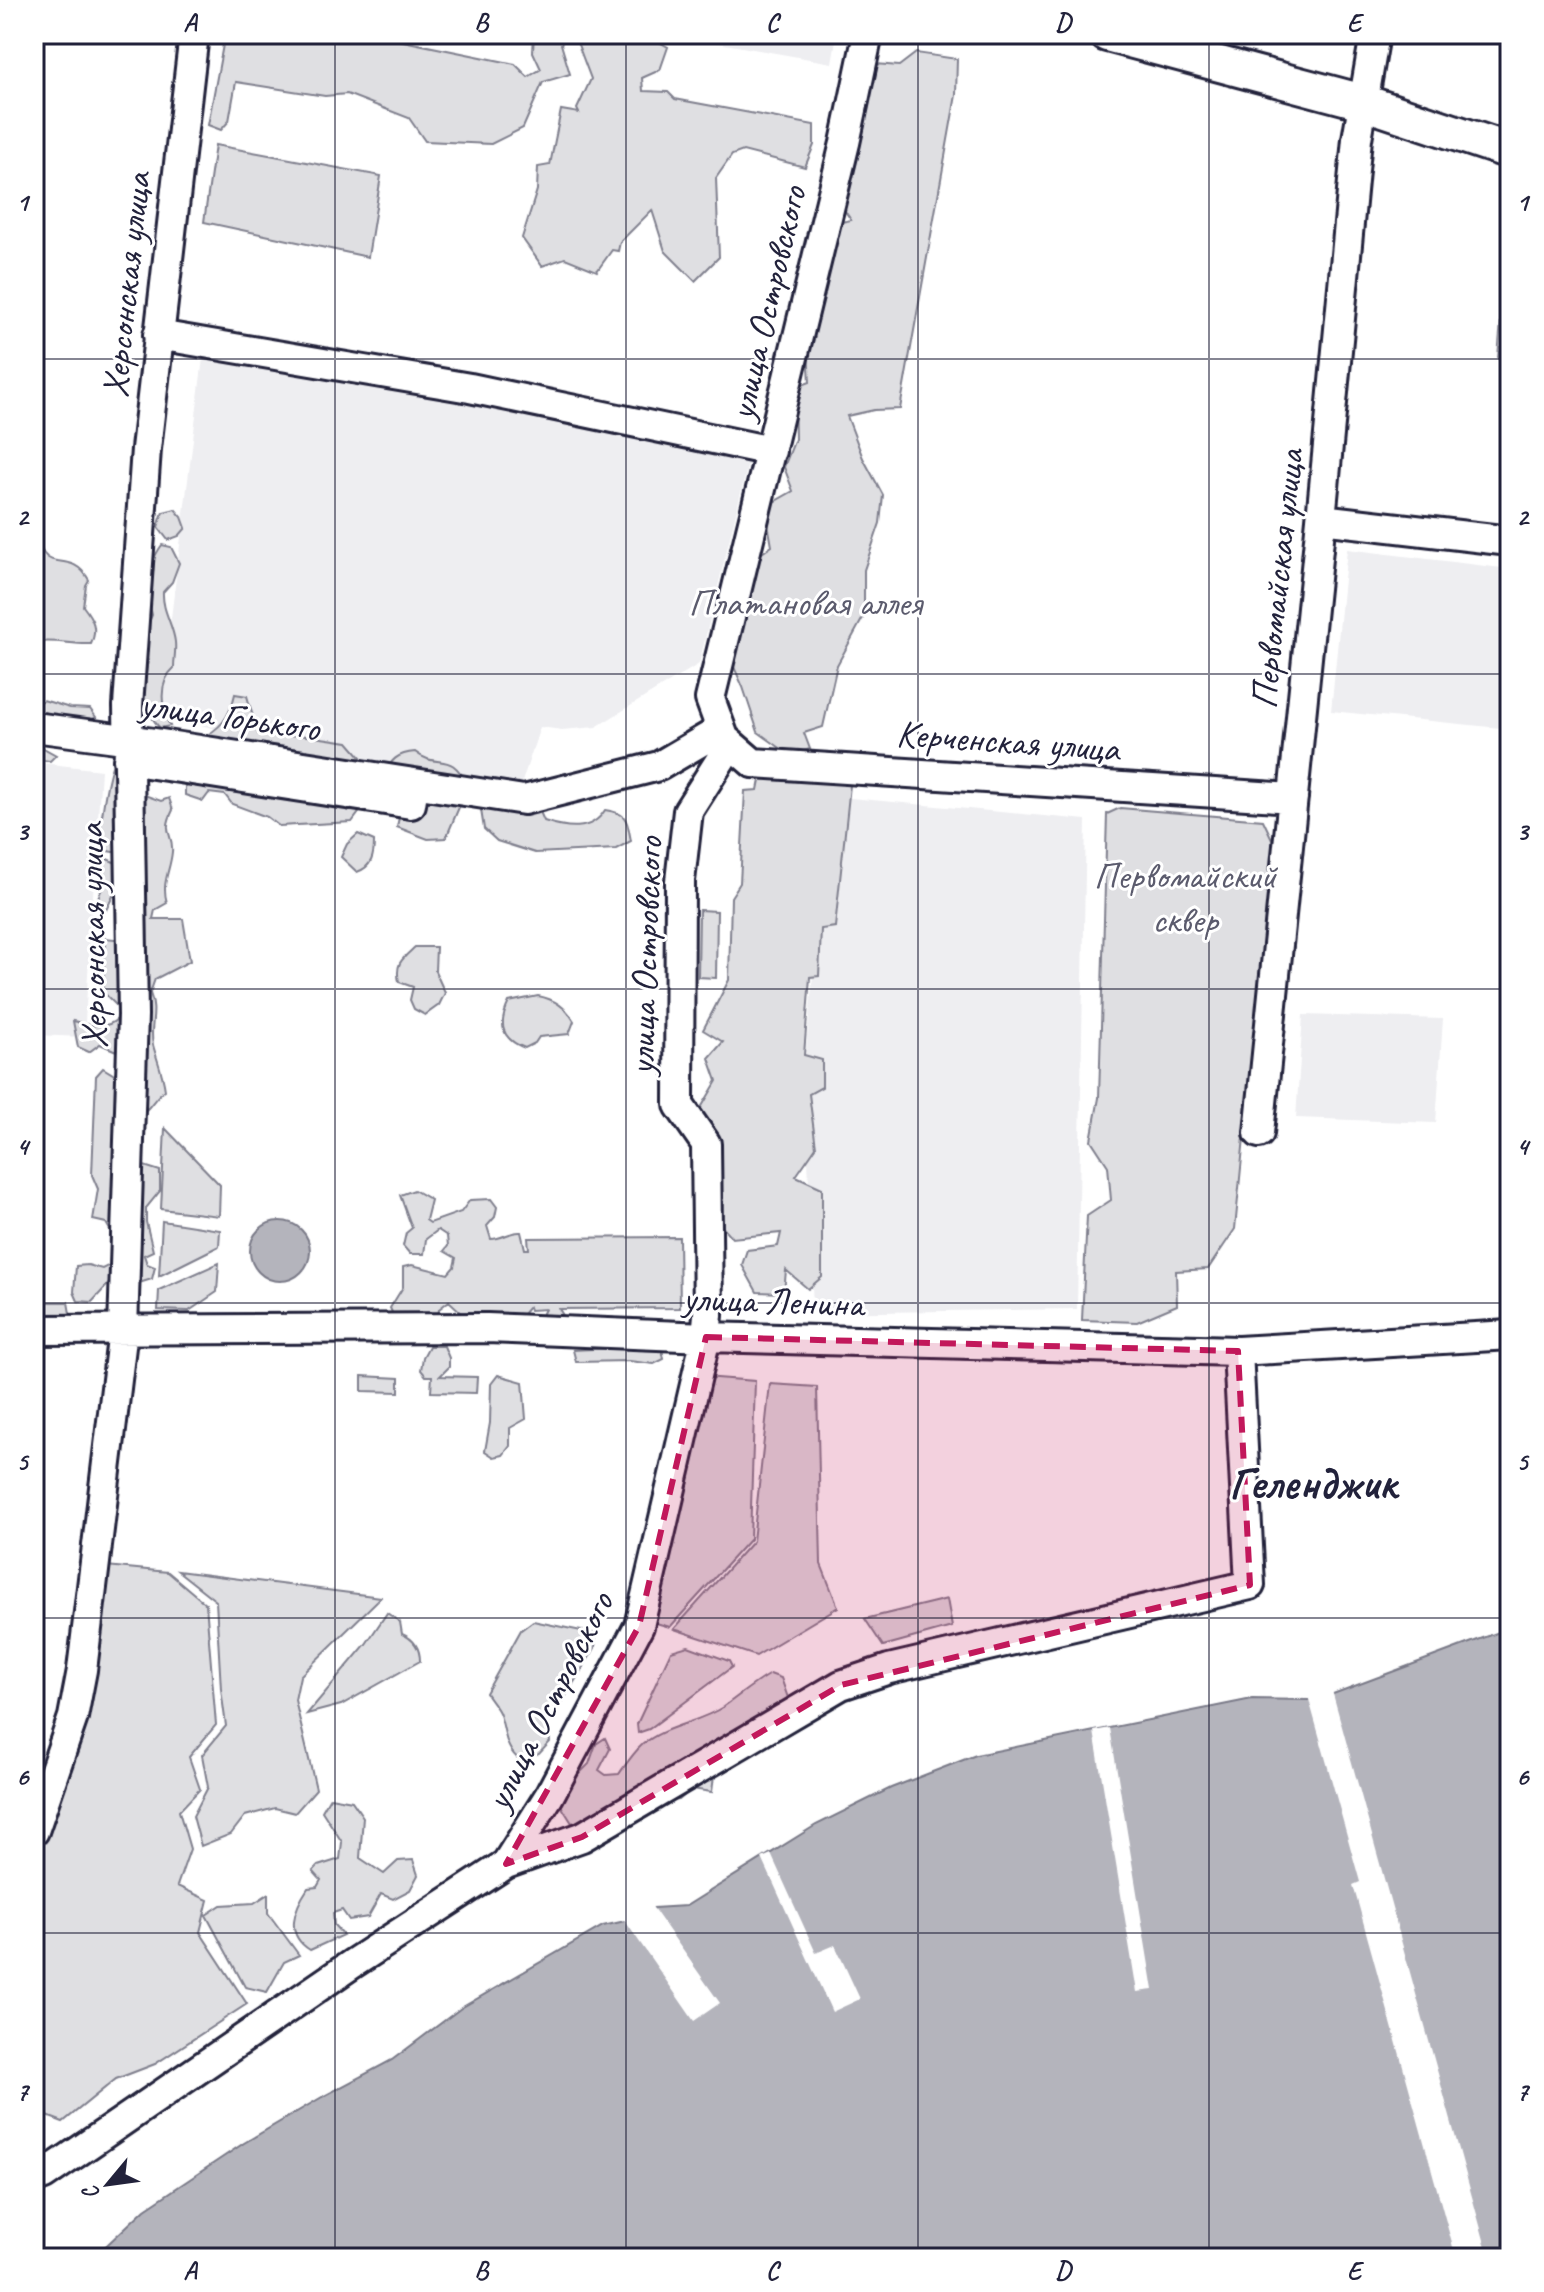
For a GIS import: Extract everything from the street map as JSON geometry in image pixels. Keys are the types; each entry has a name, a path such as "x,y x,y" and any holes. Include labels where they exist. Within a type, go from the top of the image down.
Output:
{"main road":[{"path":"1107,34 1363,102 1510,151"}],"street":[{"name":"Херсонская улица","path":"34,1831 73,1717 82,1670 123,1330 133,1015 128,750 145,464 194,34"},
{"name":"улица Островского","path":"506,1864 549,1796 639,1626 706,1337 706,1144 679,1105 680,881 688,811 728,748 710,699 845,143 868,34"},
{"name":"Первомайская улица","path":"1259,1133 1355,154 1375,34"},
{"path":"158,335 470,388 771,451"},
{"path":"1321,519 1510,541"},
{"name":"улица Горького","path":"34,727 128,750 336,770 414,785 524,800 659,766 717,732 727,739"},
{"name":"Керченская улица","path":"727,739 753,763 1293,798"},
{"name":"улица Ленина","path":"34,1330 487,1328 1238,1351 1510,1335"},
{"path":"34,2179 506,1864 582,1837 841,1685 889,1669 1250,1585 1238,1351"}],"highlighted area":[{"path":"706,1337 1238,1351 1250,1585 841,1685 582,1837 506,1864 639,1626"}],"shaded area":[{"path":"668,34 837,34 832,63"},
{"path":"203,358 331,374 749,460 699,664 596,727 562,730 540,727 520,788 324,753 159,716"},
{"path":"1347,549 1510,569 1510,729 1331,711"},
{"path":"34,762 101,770 84,1037 34,1035"},
{"path":"829,796 1086,820 1077,1309 813,1313 805,1062"},
{"path":"1303,1015 1443,1019 1436,1123 1296,1118"},
{"path":"280,1221 301,1230 310,1251 301,1272 280,1281 259,1272 250,1251 259,1230"},
{"path":"1510,1628 1510,2258 93,2258 145,2209 244,2143 392,2060 461,2008 603,1926 625,1921 653,1908 686,1906 816,1825 891,1788 976,1755 1252,1699 1309,1700 1333,1694"}],"green space":[{"path":"225,34 369,34 515,64 528,77 541,69 533,52 534,34 567,34 561,44 570,74 543,82 523,128 491,144 425,141 409,118 347,94 325,96 236,82 229,121 221,130 208,125"},
{"path":"574,34 619,34 620,37 645,34 668,47 660,70 642,78 643,91 668,92 675,99 814,125 814,145 805,167 743,151 732,155 716,178 719,257 695,281 665,251 652,210 620,242 618,251 612,250 597,271 565,258 542,266 522,238 537,190 538,167 550,165 561,110 579,113 577,109 591,79"},
{"name":"Платановая аллея","path":"858,34 883,34 876,64 899,66 916,53 957,59 956,95 900,409 874,410 847,416 863,458 883,495 880,523 864,570 864,616 837,665 823,727 804,733 810,749 790,755 758,732 729,656 756,557 772,546 765,507 793,491 784,467 795,439 794,388 810,382 807,335 836,223 851,220 826,183"},
{"path":"215,145 381,176 368,257 204,222"},
{"path":"1502,307 1510,308 1510,359 1498,358"},
{"path":"175,509 186,528 179,536 168,540 158,527 163,512"},
{"path":"34,536 48,558 77,567 89,580 83,606 93,624 91,644 40,642 34,651"},
{"path":"162,545 171,547 179,563 172,582 163,592 175,649 174,668 163,688 170,726 160,728 141,701 148,661 142,650 152,615 149,578 153,561"},
{"path":"235,694 247,696 258,734 308,736 348,742 361,757 349,771 364,806 352,822 279,826 267,817 232,804 225,795 209,793 203,801 185,795 185,776 169,734 185,732 199,739 206,735 223,722"},
{"path":"43,700 70,708 90,709 96,717 40,746 56,755 50,761 34,759 34,708"},
{"path":"415,752 456,767 468,786 446,838 428,839 397,827 400,812 384,776 395,758"},
{"path":"112,766 131,776 147,796 161,801 169,798 173,810 168,824 172,846 165,883 167,903 155,910 153,919 183,919 190,961 155,979 150,993 153,1045 165,1090 138,1117 144,1166 160,1171 160,1191 146,1208 153,1251 144,1255 147,1264 155,1267 152,1279 118,1294 113,1279 92,1302 78,1301 74,1292 76,1266 102,1269 116,1262 114,1237 106,1223 93,1220 98,1189 92,1175 96,1076 103,1068 113,1074 120,1069 121,1053 100,1044 89,1052 78,1047 73,1021 101,1026 117,1019 124,1033 126,1015 103,992 105,938 125,940 131,895 145,879 130,855 96,849"},
{"path":"762,770 833,776 835,783 850,785 835,927 821,929 819,976 810,977 804,1055 822,1060 822,1087 809,1094 816,1147 796,1176 822,1188 822,1277 808,1289 786,1270 784,1293 757,1292 742,1265 747,1250 778,1246 781,1233 732,1238 718,1222 695,1118 717,1081 709,1058 723,1042 703,1030 729,980 731,897 740,883 745,791 758,790"},
{"path":"489,802 538,807 544,821 569,827 593,822 605,810 613,811 625,819 631,841 616,849 535,853 497,841 484,829 481,810"},
{"name":"Первомайский сквер","path":"1120,808 1263,820 1273,841 1235,1229 1208,1269 1176,1271 1177,1305 1137,1322 1082,1320 1087,1216 1111,1200 1108,1166 1091,1140 1099,1098 1107,814"},
{"path":"358,834 374,841 374,846 369,864 357,872 341,857 347,844"},
{"path":"107,859 121,865 123,889 114,894 106,910 97,900 105,881 98,871"},
{"path":"699,910 717,911 716,978 698,977"},
{"path":"415,947 436,947 435,971 445,993 439,1005 425,1015 414,1009 410,1000 413,987 399,982 398,976 401,962"},
{"path":"538,996 559,1004 574,1021 569,1034 539,1037 525,1048 506,1035 503,1017 509,1002"},
{"path":"165,1128 220,1185 219,1216 161,1209"},
{"path":"414,1190 431,1200 426,1220 430,1223 461,1212 470,1200 491,1199 497,1207 495,1217 487,1226 491,1239 521,1232 525,1249 529,1249 528,1238 679,1237 680,1308 559,1309 568,1323 561,1340 552,1346 538,1341 539,1321 545,1309 530,1310 529,1307 505,1335 464,1315 449,1301 439,1309 438,1319 395,1319 390,1308 403,1287 403,1267 412,1265 448,1274 456,1258 444,1251 448,1246 447,1236 438,1230 426,1239 424,1254 410,1254 403,1246 406,1233 412,1228 400,1195"},
{"path":"162,1221 220,1230 219,1246 159,1276"},
{"path":"219,1263 217,1292 189,1311 158,1310 159,1290"},
{"path":"34,1302 68,1302 71,1319 34,1328"},
{"path":"429,1346 444,1346 449,1358 449,1367 440,1376 477,1377 476,1393 431,1392 432,1376 426,1376 421,1370"},
{"path":"654,1346 662,1349 664,1359 654,1364 576,1362 573,1350"},
{"path":"498,1375 523,1382 526,1419 510,1428 510,1446 503,1455 494,1457 485,1451 490,1423 491,1384"},
{"path":"362,1376 399,1378 399,1392 362,1391"},
{"path":"704,1377 755,1381 750,1539 670,1627 649,1621"},
{"path":"770,1384 817,1387 821,1564 838,1607 756,1656 674,1629 753,1541"},
{"path":"106,1566 168,1572 206,1604 216,1725 189,1757 200,1789 179,1811 190,1849 177,1886 208,1900 200,1932 247,2004 155,2064 116,2079 63,2122 34,2111 34,1858 70,1751"},
{"path":"178,1571 381,1597 300,1676 295,1700 316,1789 295,1813 275,1808 245,1816 231,1834 201,1846 193,1816 208,1787 202,1755 226,1726 216,1601"},
{"path":"947,1599 952,1627 883,1646 865,1619"},
{"path":"387,1613 400,1622 402,1634 416,1644 420,1661 341,1705 307,1714 366,1644"},
{"path":"533,1621 596,1634 595,1648 548,1725 550,1742 539,1754 521,1761 508,1746 499,1712 486,1693 521,1630"},
{"path":"688,1646 729,1661 732,1667 649,1729 638,1733 637,1724 671,1651"},
{"path":"770,1674 781,1678 788,1698 789,1718 715,1768 712,1792 692,1789 679,1800 651,1803 572,1823 560,1804 569,1784 589,1764 596,1744 605,1738 610,1749 599,1770 606,1775 619,1774 636,1751 652,1738 723,1707"},
{"path":"330,1797 352,1801 363,1817 360,1858 384,1874 398,1861 413,1860 418,1875 410,1890 393,1899 381,1894 368,1917 349,1920 342,1910 333,1913 334,1925 343,1935 310,1950 297,1937 294,1921 308,1888 317,1887 321,1880 313,1871 318,1866 340,1859 342,1842 322,1811"},
{"path":"268,1894 268,1913 299,1955 284,1962 267,1992 245,1987 206,1915 221,1905 254,1903"}],"pier":[{"path":"1332,1690 1489,2258 1456,2258 1353,1885 1360,1882 1308,1696"},
{"path":"1110,1728 1153,1990 1137,1992 1094,1731"},
{"path":"771,1854 816,1953 835,1945 860,1999 832,2012 762,1858"},
{"path":"651,1905 720,2003 694,2021 623,1918"}],"district":[{"name":"Геленджик","path":"1313,1483"}]}
